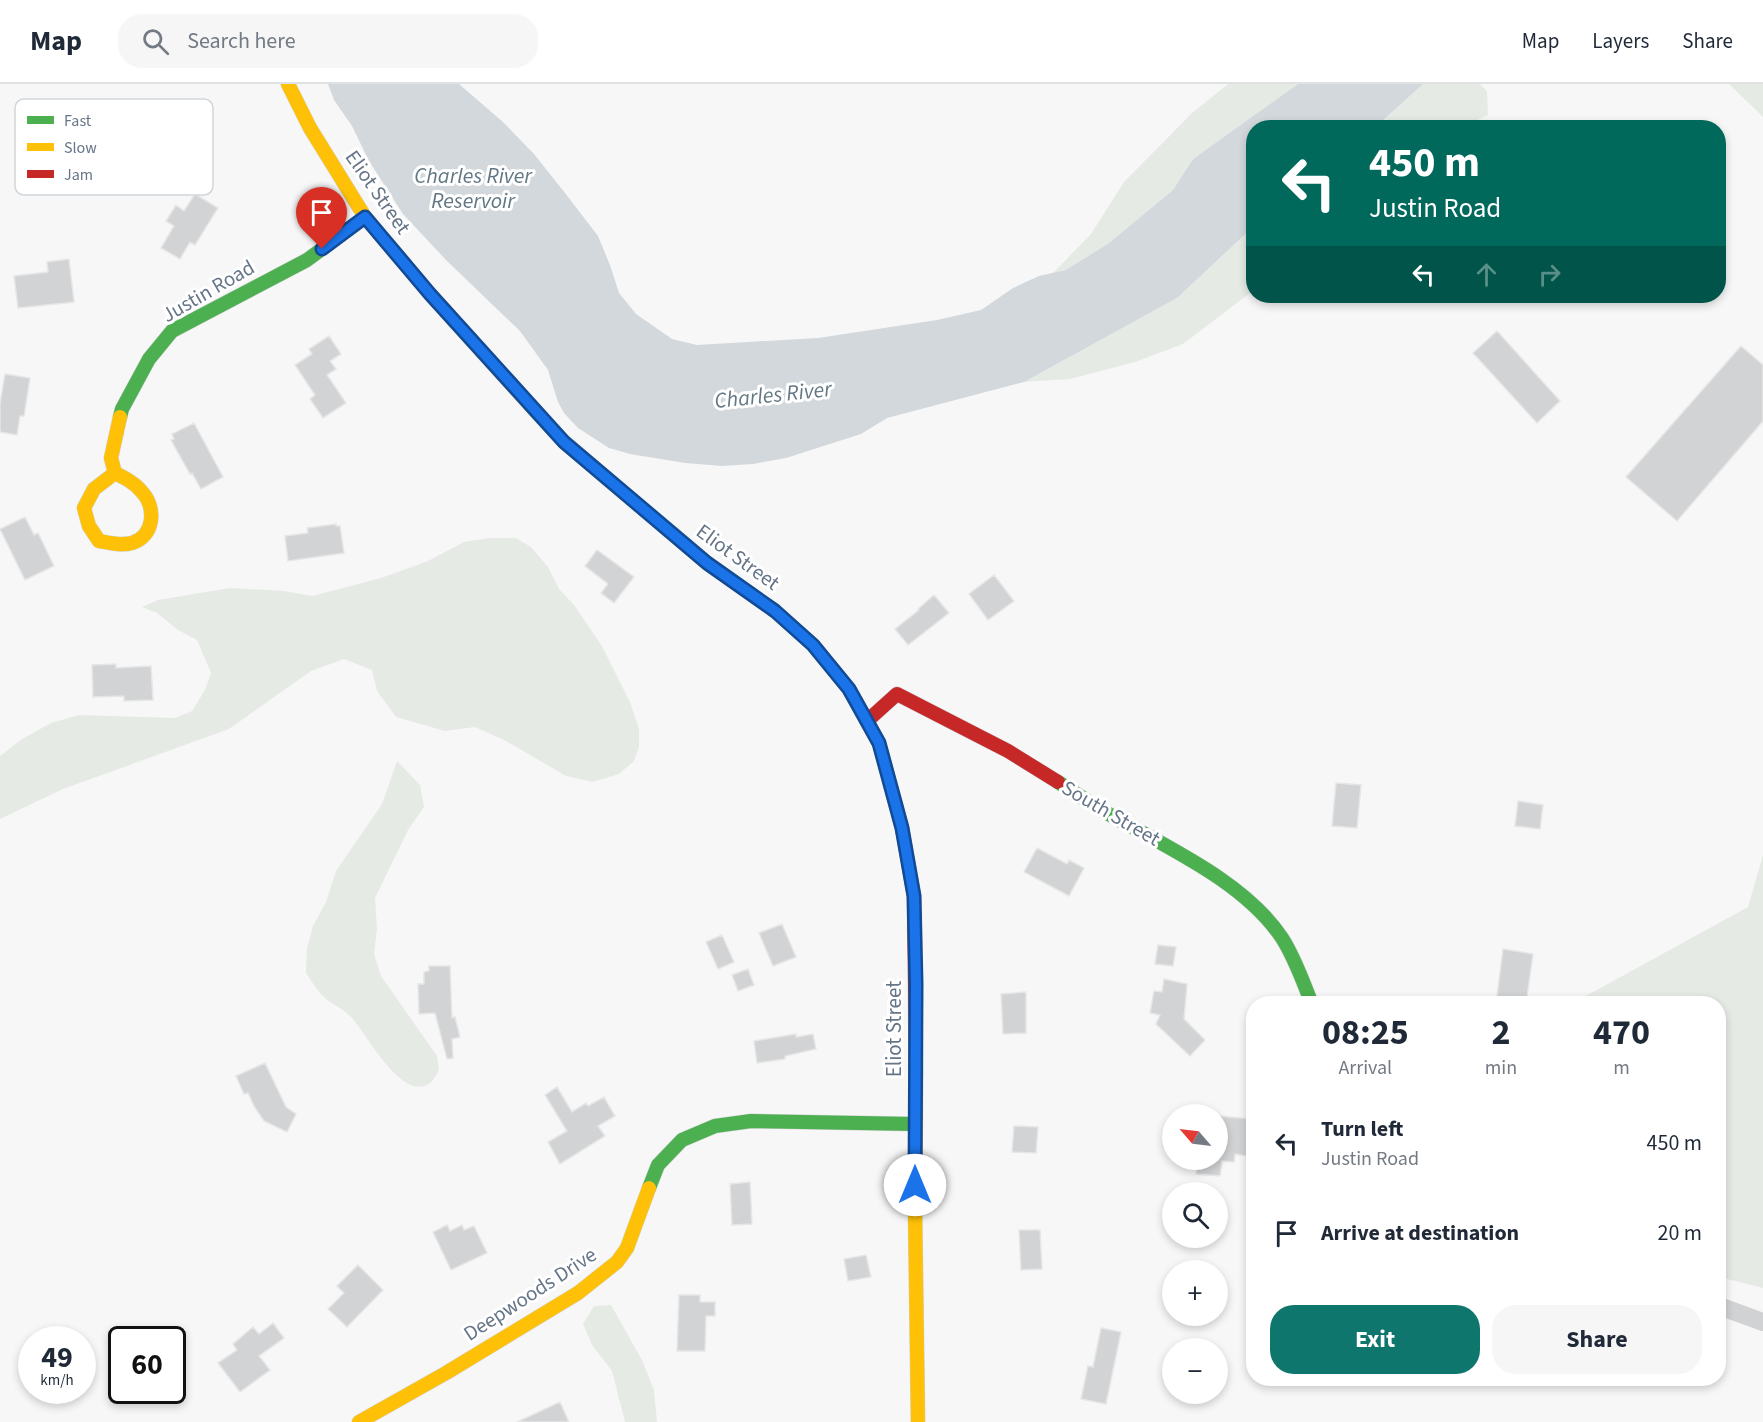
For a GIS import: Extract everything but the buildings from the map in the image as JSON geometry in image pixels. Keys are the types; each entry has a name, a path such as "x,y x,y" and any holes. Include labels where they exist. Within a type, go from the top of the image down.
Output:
{"street":[{"name":"Eliot Street","path":"288,84 310,128 365,217 430,294 564,442 707,563 775,611 813,645 849,689 879,743 899,817 914,896 918,1422"},
{"name":"Justin Road","path":"115,473 111,458 122,409 149,359 172,331 307,260 365,217"},
{"path":"115,473 132,482 146,496 153,510 150,526 136,541 118,545 99,541 89,526 84,507 94,489 115,473"},
{"name":"South Street","path":"867,721 897,694 1023,760 1099,808 1159,841 1251,904 1277,931 1309,996"},
{"name":"Deepwoods Drive","path":"359,1422 447,1373 578,1293 617,1262 627,1248 658,1165 682,1140 715,1126 751,1121 914,1124"},
{"path":"1726,1309 1763,1322"}],"shaded area":[{"path":"1228,84 1298,84 1193,159 1173,190 1109,243 1066,270 1053,273 1091,234 1124,182 1192,113"},
{"path":"1423,84 1480,84 1487,91 1488,115 1477,120 1385,120"},
{"path":"1729,84 1763,84 1763,117"},
{"path":"1246,233 1246,296 1183,344 1135,362 1070,379 1024,382 1177,298"},
{"path":"490,538 516,538 531,547 548,567 559,589 574,605 602,646 630,702 639,729 639,747 634,761 619,774 593,782 566,776 504,740 475,727 445,731 396,717 377,691 372,670 344,659 311,671 229,729 63,789 0,819 0,756 22,739 51,723 79,715 175,718 192,711 205,690 211,673 197,640 178,630 157,613 142,607 158,600 230,588 284,591 312,596 381,578 428,561 464,542"},
{"path":"397,761 420,785 424,807 408,830 375,898 377,929 374,954 381,976 437,1056 438,1072 431,1082 420,1087 409,1084 387,1065 352,1018 323,996 306,973 307,948 313,926 326,902 336,871 382,804"},
{"path":"1763,855 1763,1288 1726,1279 1726,996 1586,996 1748,907"},
{"path":"611,1305 642,1360 654,1390 657,1422 625,1422 612,1371 592,1345 583,1324 594,1306"}],"water":[{"name":"Charles River Reservoir","path":"328,84 459,84 503,122 534,154 565,193 598,236 619,293 636,314 672,339 697,345 818,338 937,320 981,310 1013,288 1039,276 1066,270 1109,243 1173,190 1193,159 1246,121 1246,233 1177,298 1024,382 887,418 861,434 786,458 753,464 722,466 685,463 630,454 609,448 578,428 564,413 548,370 520,331 447,261 403,214 369,161 352,126 334,100"},
{"name":"Charles River Reservoir","path":"1298,84 1423,84 1384,120 1248,120"}],"traffic: fast":[{"path":"120,417 149,359 172,331 307,260 365,217"},
{"path":"530,405 564,442 707,563 775,611 813,645 849,689 879,743 894,798"},
{"path":"1058,782 1100,809 1199,864 1245,898 1282,938 1309,996"},
{"path":"649,1188 658,1165 682,1140 715,1126 751,1121 914,1124"}],"traffic: slow":[{"path":"288,84 310,128 365,217 430,294 530,405"},
{"path":"115,473 94,489 84,508 89,526 99,541 128,544 145,534 149,528 151,513 147,498 139,489 115,473 111,458 120,417"},
{"path":"916,1073 918,1422"},
{"path":"359,1422 446,1373 578,1293 617,1262 627,1248 649,1188"}],"traffic: jam":[{"path":"867,721 897,694 1008,751 1058,782"},
{"path":"894,798 902,828 914,896 916,1073"}],"route":[{"path":"322,249 365,217 430,294 564,442 707,563 775,611 813,645 849,689 879,743 902,828 914,896 915,1185"}],"water label":[{"name":"Charles River","path":"773,395"}]}
